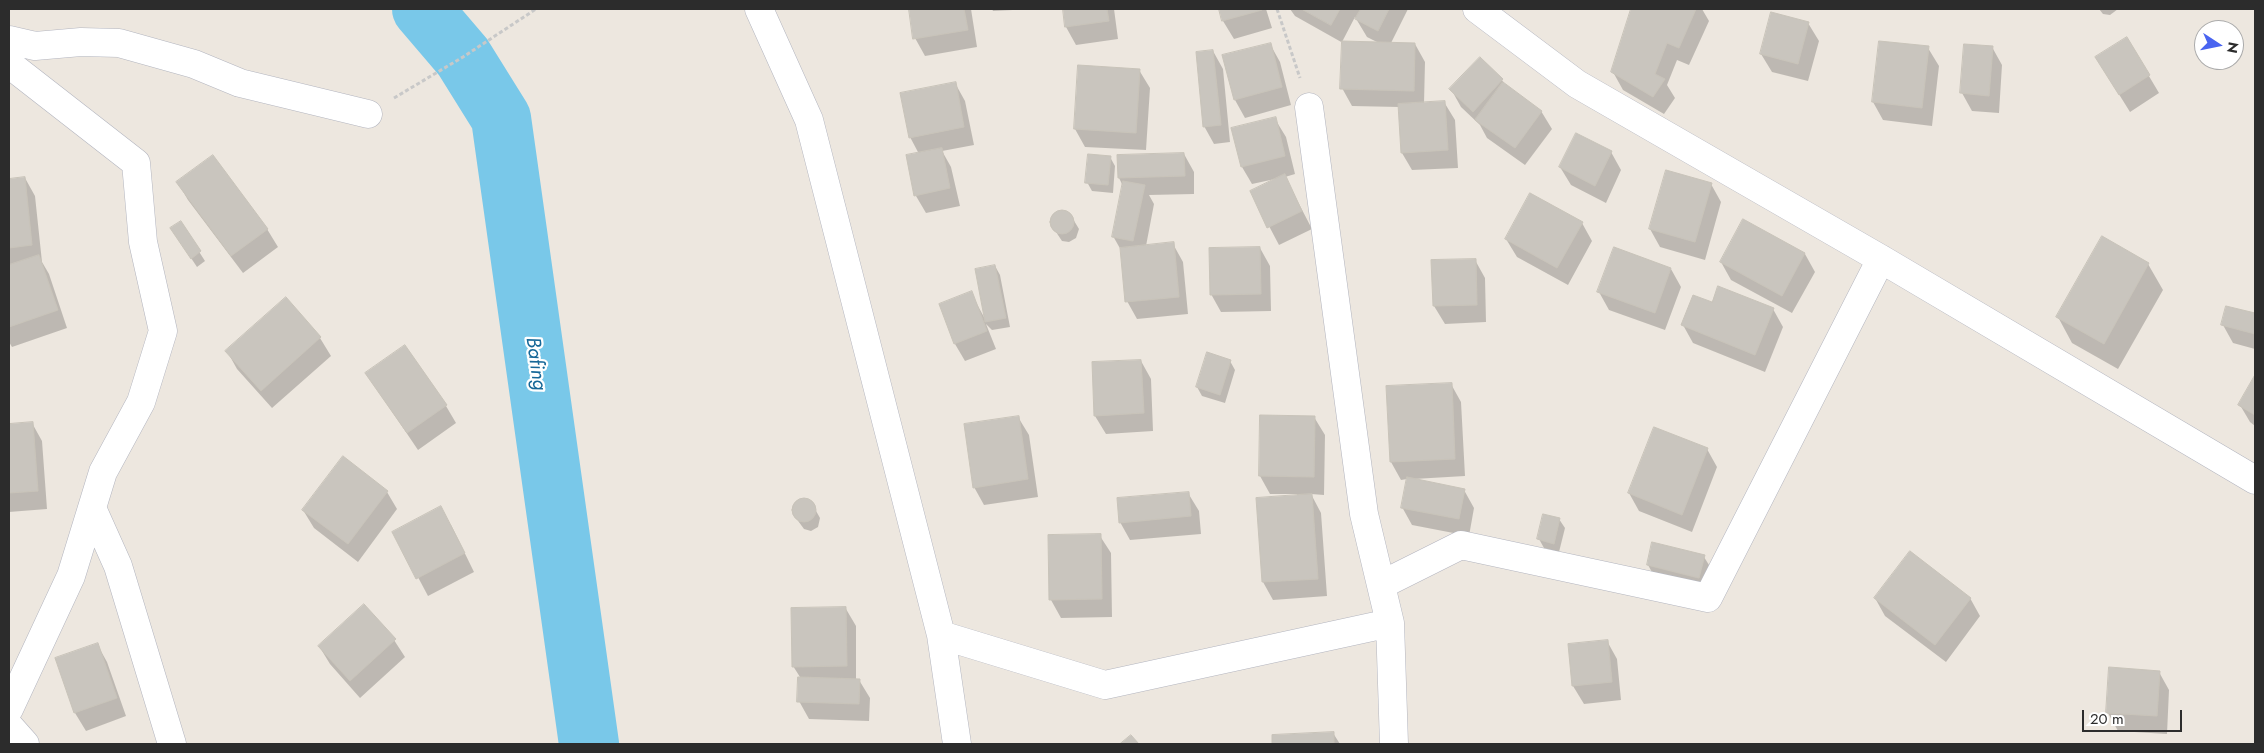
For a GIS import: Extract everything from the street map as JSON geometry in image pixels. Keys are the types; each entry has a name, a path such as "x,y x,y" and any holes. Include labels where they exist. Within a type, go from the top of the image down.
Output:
{"street":[{"path":"759,9 809,120 942,635 957,744"},
{"path":"1477,9 1577,84 1881,259 2255,480"},
{"path":"9,40 34,46 81,42 119,43 194,64 240,83 368,114"},
{"path":"9,64 136,163 143,242 163,331 141,402 103,472 71,576 9,709"},
{"path":"1309,107 1364,514 1390,623 1394,744"},
{"path":"1381,585 1461,545 1708,598 1881,259"},
{"path":"92,508 118,566 172,744"},
{"path":"942,635 1105,685 1390,623"},
{"path":"9,726 25,744"}],"path":[{"path":"368,114 463,57 536,9"},
{"path":"1277,9 1309,107"}],"building":[{"path":"909,9 964,9 968,30 913,39"},
{"path":"1063,9 1107,9 1109,21 1065,27"},
{"path":"1219,9 1262,9 1262,10 1222,21"},
{"path":"1302,9 1340,9 1331,25"},
{"path":"1361,9 1389,9 1378,31 1355,19"},
{"path":"1631,9 1696,9 1679,48 1667,43 1655,74 1665,79 1653,97 1611,72"},
{"path":"1771,12 1809,22 1798,64 1760,54"},
{"path":"2127,37 2150,75 2119,95 2095,57"},
{"path":"1342,41 1415,43 1414,91 1340,89"},
{"path":"1879,41 1929,46 1922,108 1872,102"},
{"path":"1271,43 1282,87 1234,100 1222,55"},
{"path":"1964,44 1993,46 1989,96 1960,93"},
{"path":"1213,50 1221,125 1203,127 1196,52"},
{"path":"1480,57 1503,79 1473,112 1449,89"},
{"path":"1078,65 1140,69 1136,133 1074,129"},
{"path":"956,82 964,127 909,138 900,93"},
{"path":"1503,82 1542,111 1515,148 1475,120"},
{"path":"1445,101 1448,150 1401,153 1398,104"},
{"path":"1276,117 1285,156 1241,167 1231,128"},
{"path":"1576,133 1612,151 1595,186 1559,167"},
{"path":"942,148 950,188 914,196 906,155"},
{"path":"1184,153 1185,176 1118,178 1117,155"},
{"path":"1088,154 1111,156 1108,185 1085,183"},
{"path":"213,155 268,229 231,256 176,182"},
{"path":"1666,170 1712,183 1695,242 1649,229"},
{"path":"1285,174 1302,211 1267,228 1250,191"},
{"path":"25,177 32,245 9,248 9,179"},
{"path":"1123,181 1145,185 1133,241 1112,237"},
{"path":"1530,193 1583,222 1557,268 1505,239"},
{"path":"1062,210 1070,214 1074,222 1070,230 1062,234 1054,230 1050,222 1054,214"},
{"path":"1743,219 1805,253 1782,296 1720,262"},
{"path":"181,221 201,251 191,259 170,228"},
{"path":"2102,236 2149,263 2104,344 2056,317"},
{"path":"1174,242 1179,297 1125,302 1120,248"},
{"path":"1260,247 1261,294 1210,295 1209,248"},
{"path":"1614,247 1671,268 1655,313 1597,292"},
{"path":"39,255 58,310 9,327 9,265"},
{"path":"1476,259 1477,305 1433,306 1431,260"},
{"path":"995,265 1006,318 985,322 975,269"},
{"path":"1718,286 1774,308 1755,355 1681,325 1693,295 1712,302"},
{"path":"972,291 987,331 954,344 939,304"},
{"path":"286,297 321,337 261,391 225,351"},
{"path":"2226,306 2255,313 2255,334 2221,325"},
{"path":"405,345 447,405 407,433 365,373"},
{"path":"1207,352 1231,360 1220,395 1196,387"},
{"path":"1141,360 1144,413 1094,416 1092,362"},
{"path":"2255,375 2255,415 2238,405"},
{"path":"1452,383 1455,459 1390,462 1386,386"},
{"path":"1260,415 1315,416 1314,477 1259,476"},
{"path":"1019,416 1028,479 973,488 964,424"},
{"path":"33,422 38,491 9,493 9,424"},
{"path":"1654,427 1708,448 1682,515 1628,493"},
{"path":"343,456 388,491 348,544 302,510"},
{"path":"1407,477 1465,489 1459,519 1401,508"},
{"path":"1189,492 1191,516 1119,523 1117,498"},
{"path":"1312,494 1318,579 1262,582 1256,498"},
{"path":"804,498 812,502 816,510 812,518 804,522 796,518 792,510 796,502"},
{"path":"441,506 465,553 416,579 392,532"},
{"path":"1543,514 1560,518 1554,544 1537,539"},
{"path":"1101,534 1102,599 1049,600 1048,535"},
{"path":"1652,542 1705,555 1699,578 1647,565"},
{"path":"1910,551 1971,598 1935,645 1874,598"},
{"path":"364,604 396,639 350,681 318,646"},
{"path":"846,607 847,666 792,667 791,608"},
{"path":"1608,640 1612,682 1572,686 1568,644"},
{"path":"98,643 117,698 74,713 55,658"},
{"path":"2109,667 2160,671 2157,716 2106,713"},
{"path":"798,677 860,679 859,704 797,702"},
{"path":"1334,732 1334,744 1272,744 1272,735"},
{"path":"1131,735 1139,744 1120,744"}],"waterway":[{"name":"Bafing","path":"422,9 463,57 501,118 589,744"}]}
